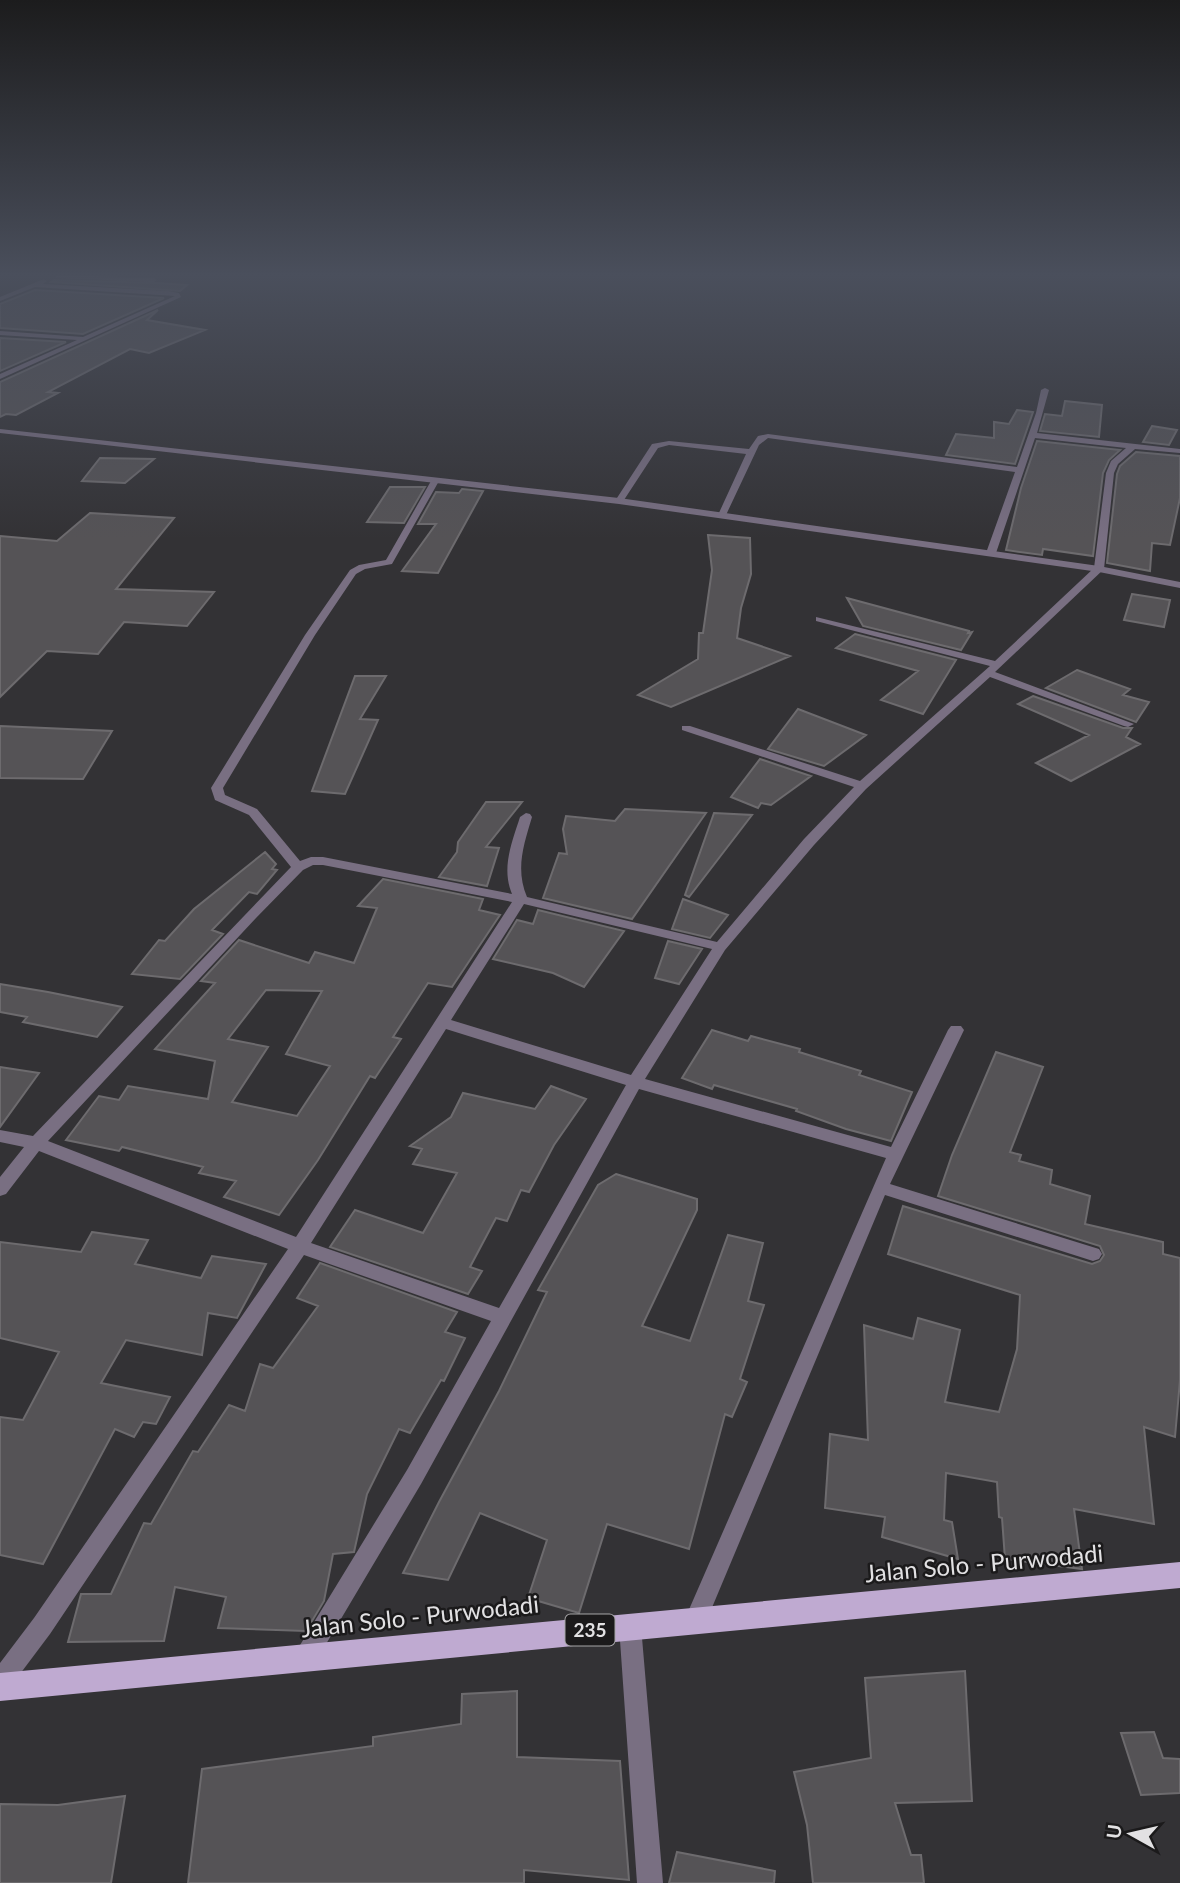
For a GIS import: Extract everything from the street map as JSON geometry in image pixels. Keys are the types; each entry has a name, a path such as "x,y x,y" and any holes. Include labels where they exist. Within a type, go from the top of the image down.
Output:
{"main road":[{"name":"Jalan Solo - Purwodadi","path":"0,1685 304,1660 630,1626 1180,1575"}],"street":[{"path":"0,377 32,363"},
{"path":"990,553 1045,390"},
{"path":"0,430 619,501 1099,569 1180,585"},
{"path":"1032,435 1180,450"},
{"path":"722,515 752,452 761,438 768,436 1020,470"},
{"path":"619,501 655,446 669,443 752,452"},
{"path":"304,1660 414,1477 501,1317 635,1082 720,947 809,842 862,786 1099,569 1110,473 1114,463 1133,446"},
{"path":"298,867 258,817 219,797 217,788 304,644 353,572 362,567 389,562 436,481"},
{"path":"820,619 991,669 1128,724"},
{"path":"686,728 862,786"},
{"path":"521,898 515,887 512,866 526,817"},
{"path":"0,1189 36,1143 298,867 311,861 521,898 629,922 720,947"},
{"path":"0,1685 300,1246 521,898"},
{"path":"444,1023 635,1082 896,1155"},
{"path":"695,1621 880,1187 956,1030"},
{"path":"0,1136 36,1143 300,1246 501,1317"},
{"path":"880,1187 1093,1254"},
{"path":"630,1626 650,1883"}],"building":[{"path":"0,363 18,363 0,371"},
{"path":"42,363 104,363 48,392 58,393 16,415 6,414 0,417 0,382"},
{"path":"1065,401 1102,405 1099,437 1040,431 1045,414 1062,416"},
{"path":"1017,410 1033,412 1015,464 946,455 956,434 994,438 994,422 1009,424"},
{"path":"1152,426 1177,430 1169,445 1143,442"},
{"path":"1037,441 1120,450 1109,460 1103,473 1093,556 1043,549 1042,555 1006,550 1021,488"},
{"path":"1136,452 1180,456 1180,498 1170,545 1152,543 1150,571 1107,563 1117,474 1120,466"},
{"path":"100,458 154,459 125,483 82,481"},
{"path":"390,487 425,487 404,523 367,522"},
{"path":"462,489 483,491 438,573 402,571 436,524 418,524 436,492 459,493"},
{"path":"90,513 174,518 116,589 214,592 187,626 124,622 98,654 47,651 0,697 0,536 57,541"},
{"path":"708,535 750,538 751,574 741,608 737,638 790,656 671,707 638,695 698,659 699,633 703,633 712,570"},
{"path":"1132,594 1170,600 1164,627 1124,620"},
{"path":"847,598 972,632 961,650 863,626"},
{"path":"855,634 956,660 923,714 881,700 918,671 836,648"},
{"path":"1077,670 1130,689 1123,695 1149,702 1136,722 1046,688"},
{"path":"355,676 386,676 360,719 378,720 345,794 312,791"},
{"path":"1033,696 1123,728 1132,728 1126,737 1140,744 1071,781 1036,763 1089,735 1018,704"},
{"path":"798,709 866,735 824,766 768,749"},
{"path":"0,726 112,731 83,779 0,778"},
{"path":"760,759 811,776 771,805 761,803 758,808 731,797"},
{"path":"486,802 522,802 486,847 499,848 487,886 439,877 457,852 458,842"},
{"path":"625,809 706,813 632,919 543,898 559,853 567,854 563,829 566,816 615,821"},
{"path":"714,813 752,815 689,897 685,895"},
{"path":"265,852 276,864 272,869 277,870 257,894 249,892 212,930 223,934 180,979 132,974 159,940 165,941 194,909"},
{"path":"383,879 483,899 479,910 500,915 452,987 428,983 393,1037 401,1039 375,1078 370,1076 318,1160 279,1215 224,1197 236,1181 199,1173 203,1167 122,1147 119,1151 66,1140 99,1096 119,1100 128,1086 208,1099 215,1061 155,1049 215,983 201,981 239,940 309,963 315,952 354,963 377,908 358,906","holes":["266,990 322,991 286,1054 330,1066 297,1116 232,1102 268,1047 228,1039"]},
{"path":"683,899 728,915 710,938 672,929"},
{"path":"538,910 624,931 584,987 553,973 493,959 517,920 533,924"},
{"path":"668,941 702,949 679,984 655,978"},
{"path":"0,984 122,1007 97,1037 23,1022 27,1017 0,1012"},
{"path":"712,1030 748,1041 751,1036 800,1049 799,1052 861,1071 859,1075 912,1092 891,1141 846,1129 796,1111 797,1109 714,1085 712,1089 682,1078"},
{"path":"996,1052 1043,1067 1010,1152 1021,1155 1019,1161 1052,1170 1050,1184 1090,1196 1085,1224 1163,1242 1163,1254 1180,1258 1180,1380 1175,1437 1144,1427 1154,1524 1074,1509 1082,1569 1005,1559 997,1482 946,1473 944,1520 952,1522 958,1559 882,1537 885,1517 825,1508 830,1434 868,1440 864,1325 913,1339 918,1318 960,1330 945,1402 999,1412 1017,1349 1020,1295 888,1254 903,1206 1092,1264 1100,1261 1104,1255 1100,1246 938,1196 952,1155"},
{"path":"0,1067 39,1073 0,1127"},
{"path":"551,1086 586,1099 554,1145 529,1192 521,1190 507,1221 496,1218 470,1267 482,1271 468,1294 330,1247 355,1210 423,1233 457,1173 413,1164 422,1149 410,1146 451,1117 463,1093 535,1109"},
{"path":"616,1174 697,1199 697,1210 642,1326 690,1341 728,1235 763,1243 748,1301 764,1305 740,1379 747,1382 732,1417 725,1414 689,1549 607,1524 579,1613 528,1598 547,1540 480,1513 448,1580 403,1573 499,1391 547,1292 538,1290 598,1185"},
{"path":"92,1232 148,1240 135,1264 201,1278 212,1256 266,1264 237,1318 208,1313 202,1355 126,1340 101,1383 170,1397 156,1424 143,1422 134,1437 115,1429 43,1564 0,1555 0,1417 23,1420 59,1352 0,1338 0,1242 81,1252"},
{"path":"320,1263 457,1312 445,1332 465,1338 444,1381 441,1380 410,1433 399,1429 367,1494 354,1552 333,1554 324,1601 306,1631 218,1628 226,1597 175,1587 164,1641 68,1642 81,1594 111,1594 144,1523 151,1524 193,1451 198,1452 229,1405 245,1411 260,1364 273,1368 318,1306 297,1298"},
{"path":"965,1671 972,1801 895,1803 911,1855 921,1855 924,1883 813,1883 807,1825 794,1772 871,1758 865,1678"},
{"path":"517,1691 517,1757 620,1761 629,1880 524,1870 524,1883 188,1883 202,1769 373,1746 373,1737 461,1724 462,1694"},
{"path":"1154,1732 1163,1758 1180,1759 1180,1793 1141,1795 1121,1733"},
{"path":"125,1796 111,1883 0,1883 0,1804 58,1805"},
{"path":"677,1852 775,1871 774,1883 669,1883"}]}
